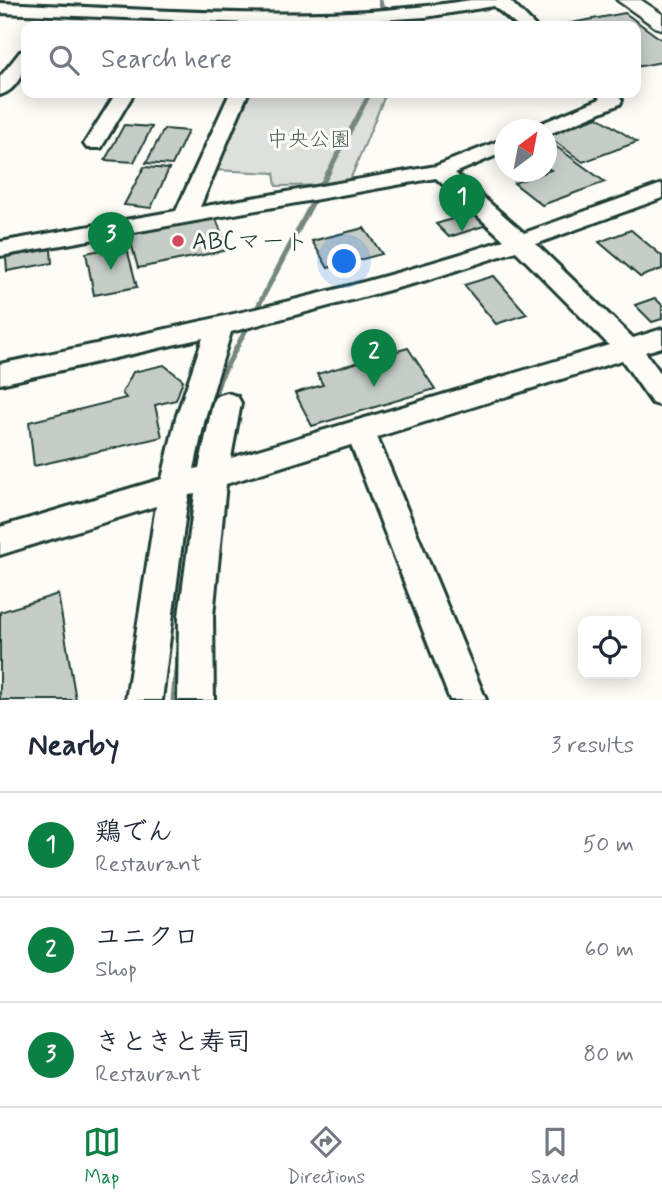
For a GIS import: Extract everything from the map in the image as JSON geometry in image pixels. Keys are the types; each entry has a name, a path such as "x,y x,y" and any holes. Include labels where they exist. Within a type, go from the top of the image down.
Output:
{"main road":[{"path":"627,0 662,23"}],"street":[{"path":"263,0 264,19"},
{"path":"364,0 368,17"},
{"path":"0,8 63,5 169,21 368,17 392,8 498,0 521,21"},
{"path":"53,21 63,5"},
{"path":"0,89 21,62"},
{"path":"94,144 122,98"},
{"path":"185,216 237,98"},
{"path":"557,124 613,100 611,98"},
{"path":"0,248 441,171 494,149"},
{"path":"441,171 522,244 628,348 662,396"},
{"path":"0,374 220,327 346,295 522,244 662,190"},
{"path":"196,700 193,482 186,432 220,327"},
{"path":"0,541 662,338"},
{"path":"144,700 193,482 227,403"},
{"path":"360,431 468,700"}],"green space":[{"name":"中央公園","path":"244,98 384,98 348,185 276,186 274,173 214,170"}],"building":[{"path":"625,13 636,21 582,21"},
{"path":"641,25 662,40 662,62 641,66"},
{"path":"598,117 637,142 583,162 557,143 557,131"},
{"path":"124,125 152,127 134,162 105,160"},
{"path":"164,129 188,131 172,165 146,163"},
{"path":"557,147 605,182 542,205 514,183 557,182"},
{"path":"144,167 169,169 151,208 124,205"},
{"path":"475,212 487,225 449,237 436,224"},
{"name":"ABCマート","path":"215,216 228,250 138,268 128,232"},
{"path":"364,228 382,254 328,268 312,241"},
{"path":"631,230 662,256 662,269 640,277 599,242"},
{"path":"126,245 137,287 94,295 86,253"},
{"path":"51,249 52,263 7,271 6,257"},
{"path":"494,276 527,314 496,324 464,285"},
{"path":"655,298 662,305 662,319 652,322 635,305"},
{"path":"408,348 435,389 312,426 295,393 323,385 317,374"},
{"path":"164,365 183,380 176,400 155,405 162,437 34,466 29,422 126,398 122,393 133,372"},
{"path":"58,594 76,700 0,700 0,612"}],"waterway":[{"path":"380,0 386,21"},
{"path":"328,173 367,98"},
{"path":"213,401 220,379 329,171"},
{"path":"196,475 199,448 214,399"},
{"path":"192,520 195,486"},
{"path":"174,700 179,650"}],"place":[{"name":"鶏でん","path":"462,232"},
{"name":"ABCマート","path":"178,241"},
{"name":"きときと寿司","path":"111,270"},
{"name":"ユニクロ","path":"374,387"}]}
